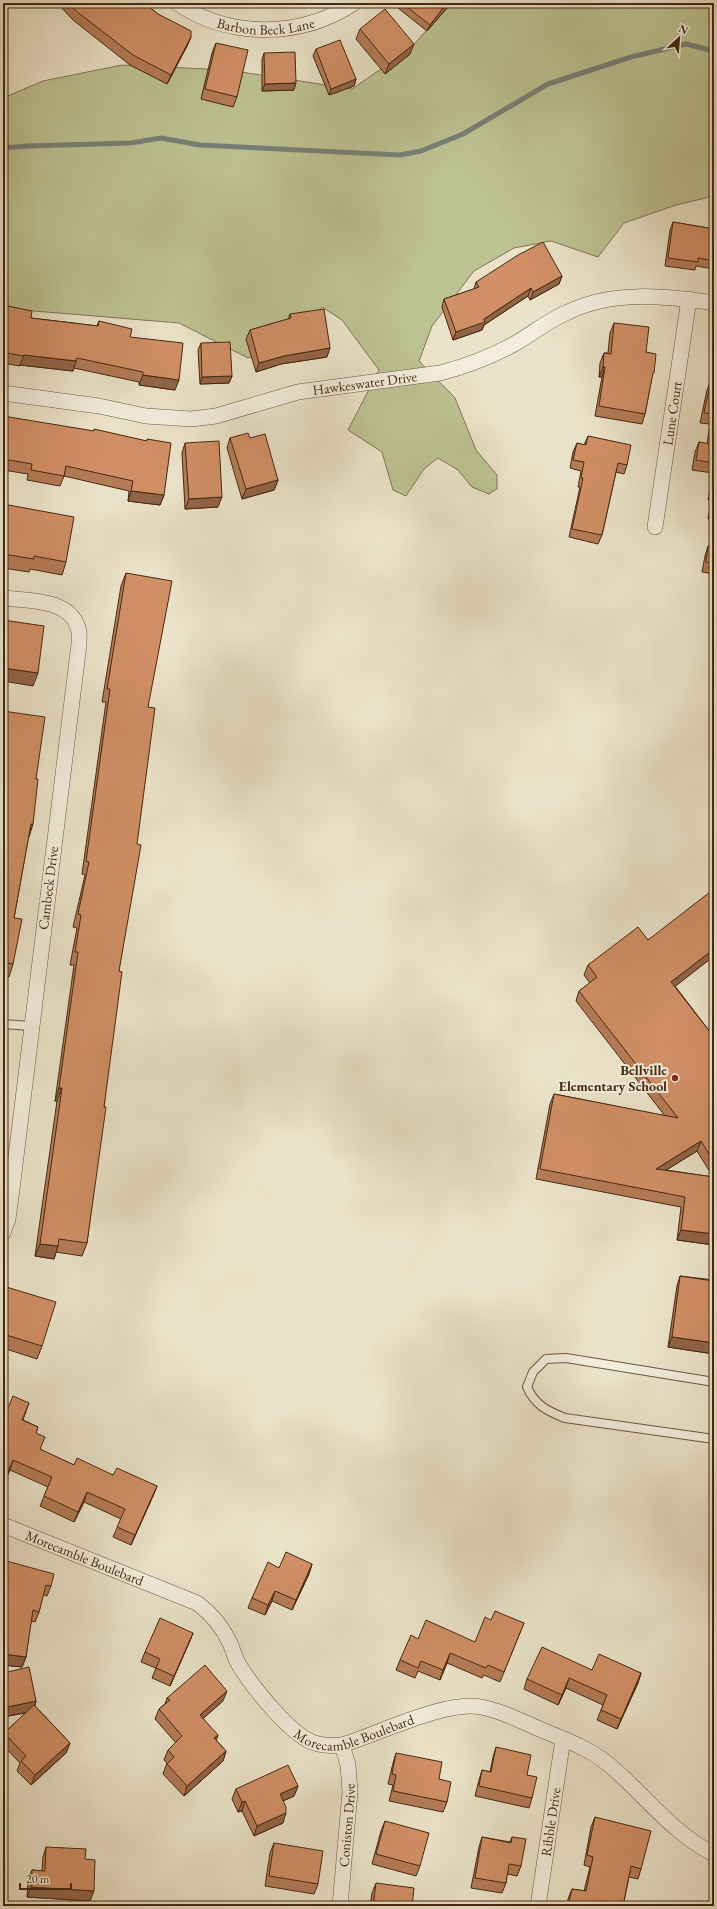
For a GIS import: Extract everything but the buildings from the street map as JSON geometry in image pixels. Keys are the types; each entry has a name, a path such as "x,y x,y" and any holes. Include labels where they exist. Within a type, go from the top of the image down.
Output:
{"street":[{"name":"Barbon Beck Lane","path":"178,3 210,20 235,28 263,31 287,29 313,23 333,15 354,3"},
{"name":"Hawkeswater Drive","path":"3,393 86,404 168,419 191,419 216,416 298,392 440,373 461,368 492,355 568,312 587,305 630,296 657,296 714,303"},
{"name":"Lune Court","path":"655,527 689,299"},
{"name":"Cambeck Drive","path":"3,598 46,603 60,607 72,616 79,629 78,652 31,1026 8,1180 8,1219 3,1232"},
{"name":"Morecamble Boulebard","path":"3,1525 197,1603 211,1613 220,1625 248,1679 286,1723 300,1736 312,1742 327,1746 342,1745 434,1712 465,1706 481,1707 499,1712 563,1739 601,1758 671,1823 688,1837 714,1854"},
{"name":"Ribble Drive","path":"538,1906 563,1739"},
{"name":"Coniston Drive","path":"340,1906 350,1792 348,1765 342,1745"}],"lane":[{"path":"3,1024 31,1026"},
{"path":"714,1382 566,1358 546,1359 533,1372 527,1387 532,1398 544,1409 565,1418 714,1438"}],"green space":[{"path":"446,3 714,3 714,196 676,205 624,223 598,257 551,241 514,248 474,271 432,326 419,361 455,398 476,450 497,475 497,489 489,494 472,487 458,470 438,458 424,469 406,496 393,490 382,452 348,430 379,370 342,320 322,307 289,346 248,358 179,323 22,310 3,306 3,98 43,81 122,65 228,70 352,89 411,48 444,10"}],"waterway":[{"path":"3,148 131,143 161,138 200,145 400,155 421,151 463,134 548,84 631,57 686,44 714,51"}],"place":[{"name":"Bellville Elementary School","path":"675,1078"}]}
